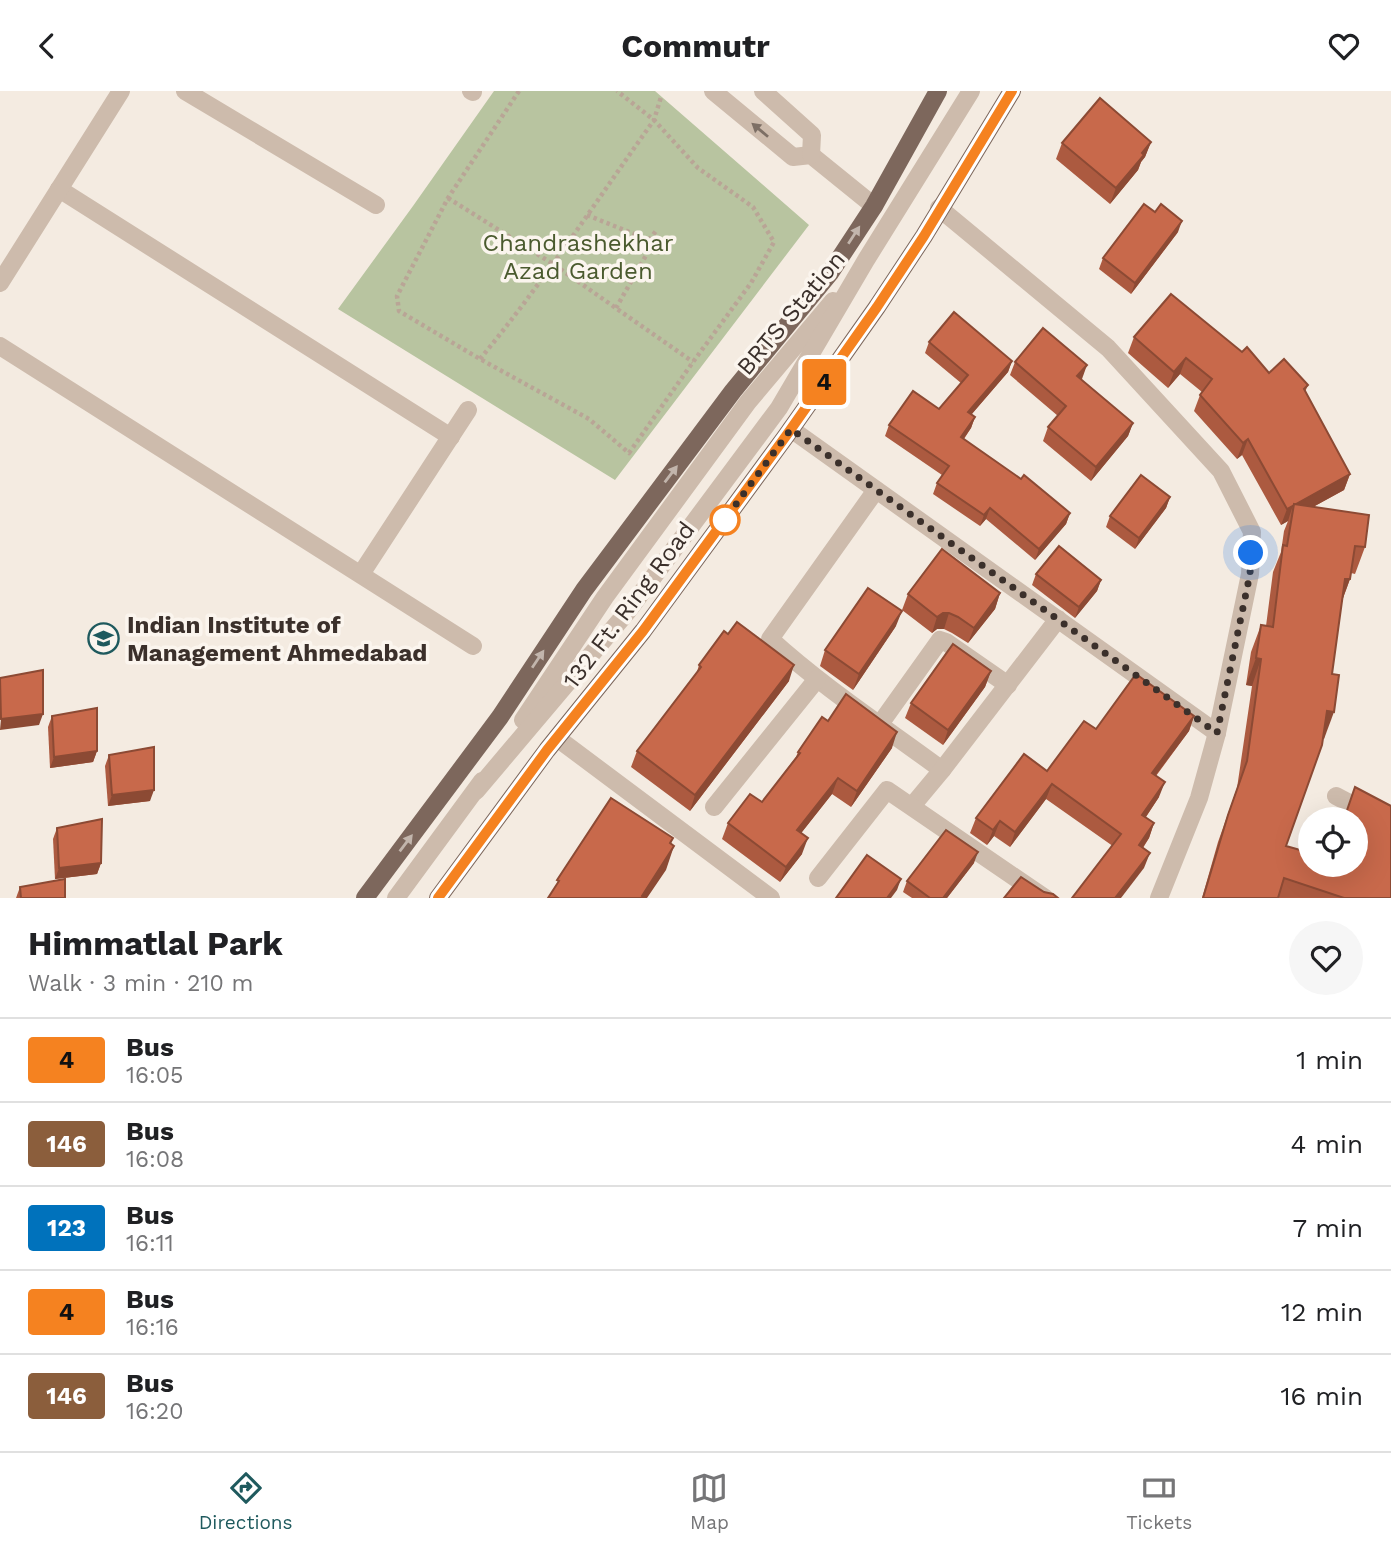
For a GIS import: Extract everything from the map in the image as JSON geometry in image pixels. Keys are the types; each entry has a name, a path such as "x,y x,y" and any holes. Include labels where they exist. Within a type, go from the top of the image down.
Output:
{"main road":[{"name":"132 Ft. Ring Road","path":"365,898 500,717 584,590 733,391 830,273 874,206 938,91"},
{"name":"132 Ft. Ring Road","path":"438,898 557,738 643,631 791,429 924,236 1012,91"}],"street":[{"path":"0,283 121,91"},
{"path":"185,91 376,205"},
{"path":"713,91 793,157 811,155 874,206"},
{"path":"763,91 812,135 811,155"},
{"path":"866,260 971,91"},
{"path":"60,189 451,437"},
{"path":"939,208 1108,348 1221,471 1252,532 1250,574 1217,733 1199,798 1159,898"},
{"name":"BRTS Station","path":"476,791 628,611 779,408 866,260"},
{"name":"BRTS Station","path":"476,791 605,597 740,413 866,260"},
{"path":"0,346 473,646"},
{"path":"361,575 468,410"},
{"path":"791,429 1217,733"},
{"path":"876,490 770,639 817,679 942,770"},
{"path":"912,806 1058,619"},
{"path":"880,724 940,640 1008,685"},
{"path":"714,807 817,679"},
{"path":"557,738 771,898"},
{"path":"818,878 887,790 1045,898"},
{"path":"396,898 476,791"},
{"path":"1336,796 1391,825"}],"path":[{"path":"519,91 448,198 397,296 399,311 589,419 629,453 751,283 774,242 753,207 698,168 654,120 617,91"},
{"path":"480,359 553,264 654,120 661,97"},
{"path":"448,198 553,264 693,362"},
{"path":"587,215 649,240"},
{"path":"616,308 648,252 649,240 656,231"}],"green space":[{"name":"Chandrashekhar Azad Garden","path":"494,91 655,91 809,225 615,480 338,309"}],"building":[{"path":"1100,98 1151,142 1142,153 1144,155 1116,188 1062,143"},
{"path":"1144,204 1155,212 1161,204 1182,221 1135,283 1103,258"},
{"path":"1171,294 1242,352 1247,347 1269,373 1284,359 1308,385 1304,389 1350,474 1287,509 1248,439 1243,443 1200,395 1212,379 1186,358 1174,372 1134,337"},
{"path":"954,312 1012,361 968,412 975,417 961,437 1021,479 1024,475 1070,513 1039,549 990,508 984,515 937,483 949,466 889,425 913,391 939,409 968,375 929,342"},
{"path":"1043,328 1087,365 1077,376 1133,423 1096,467 1048,427 1066,406 1015,362"},
{"path":"1141,475 1170,497 1139,538 1110,516"},
{"path":"1294,504 1369,515 1365,547 1355,546 1350,579 1345,579 1332,674 1339,675 1334,712 1327,711 1322,745 1286,846 1298,849 1298,877 1368,877 1368,807 1348,807 1355,787 1391,806 1391,898 1344,898 1284,878 1278,898 1203,898 1247,761 1261,659 1256,658 1261,625 1273,627 1283,545 1287,546"},
{"path":"1059,546 1101,580 1079,607 1036,574"},
{"path":"942,549 1000,593 974,628 949,613 937,617 908,594"},
{"path":"868,588 902,611 859,674 825,650"},
{"path":"737,622 794,665 695,795 637,751 701,667 699,665 724,631 728,634"},
{"path":"953,644 991,671 948,730 911,703"},
{"path":"43,670 43,714 1,719 0,678"},
{"path":"1136,674 1194,716 1152,773 1165,782 1142,815 1154,823 1139,845 1150,853 1115,898 1072,898 1121,834 1052,784 1015,832 1000,821 993,830 976,818 1024,754 1047,771 1084,721 1096,729"},
{"path":"846,694 897,732 857,791 838,778 797,830 808,838 786,867 728,823 750,794 762,802 800,753 798,752 822,717 828,721"},
{"path":"97,708 97,751 54,757 52,716"},
{"path":"154,747 154,790 112,795 109,755"},
{"path":"611,798 673,838 670,843 674,846 642,896 645,898 548,898 559,881 557,880"},
{"path":"102,819 101,863 59,868 57,828"},
{"path":"946,830 978,852 943,898 930,898 907,881"},
{"path":"867,855 901,879 887,898 836,898"},
{"path":"1021,877 1044,892 1058,898 1004,898"},
{"path":"65,879 65,898 21,898 20,887"}],"bus line":[{"name":"4","path":"438,898 547,750 643,631 786,436 924,236 1012,91"}],"place":[{"name":"Indian Institute of Management Ahmedabad","path":"104,639"}],"route":[{"path":"725,520 723,522 791,429 1217,733 1250,574 1251,553"}]}
